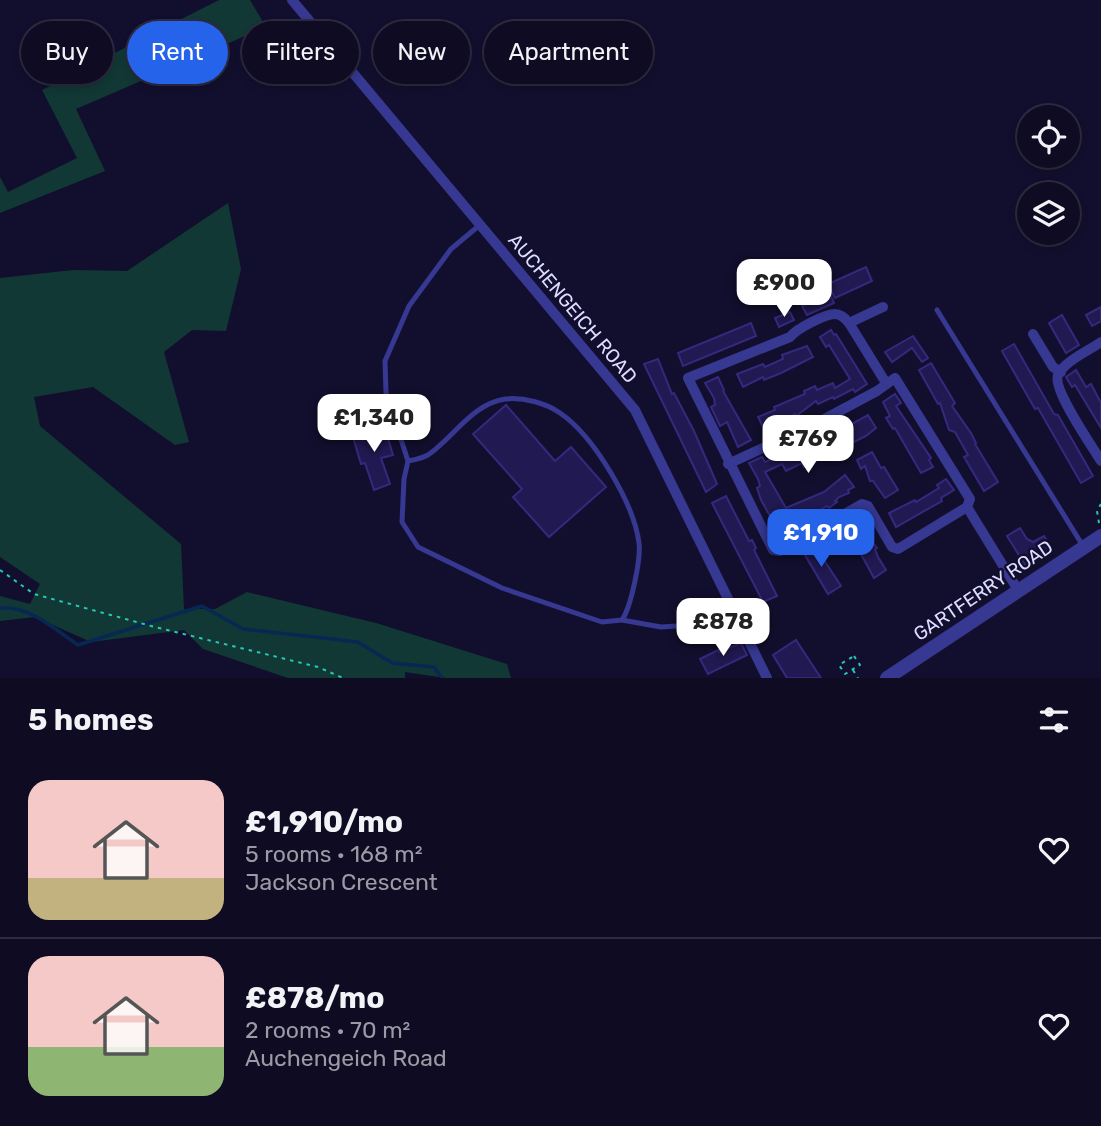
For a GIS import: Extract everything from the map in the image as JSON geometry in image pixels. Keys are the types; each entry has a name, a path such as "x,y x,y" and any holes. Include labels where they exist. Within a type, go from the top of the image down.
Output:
{"street":[{"name":"AUCHENGEICH ROAD","path":"292,0 635,410 767,678"},
{"path":"849,323 883,307"},
{"path":"728,464 817,423 877,391 895,378 970,499 967,507 898,549 892,547 868,506 862,504 780,551 773,550 728,464 688,378 790,337 795,331 833,314 842,316 849,323 886,383"},
{"path":"1033,334 1053,367 1061,372"},
{"path":"1101,342 1064,367 1056,383 1101,461"},
{"path":"967,507 1018,590"},
{"name":"GARTFERRY ROAD","path":"887,678 1101,536"}],"lane":[{"path":"481,224 451,249 409,306 385,361 386,393 408,461 404,479 402,522 418,547 502,588 602,622 622,620 661,627 740,622"},
{"path":"937,310 1083,546"},
{"path":"408,461 426,456 478,411 504,399 533,401 561,414 585,437 622,489 639,544 630,608 622,620"}],"path":[{"path":"1101,505 1097,515 1101,528"},
{"path":"0,570 34,594 318,667 343,678"},
{"path":"854,656 860,665 853,670 845,674 839,665 854,656"},
{"path":"853,670 858,678"}],"green space":[{"path":"219,0 250,0 262,21 242,21 242,37 228,43 228,21 178,21"},
{"path":"127,47 127,84 134,84 76,109 105,171 0,213 0,177 8,192 77,158 42,90 54,84 113,84 113,54"},
{"path":"228,203 241,269 226,331 192,330 164,352 189,442 175,445 93,387 34,397 40,426 181,544 184,609 215,609 247,592 376,623 507,664 511,678 446,678 405,672 405,678 288,678 203,649 184,630 91,642 35,617 0,621 0,596 30,604 40,584 0,557 0,278 73,270 127,271"}],"building":[{"path":"866,267 872,281 835,298 828,284"},
{"path":"830,294 834,303 807,315 802,306"},
{"path":"1101,307 1101,321 1092,326 1086,315"},
{"path":"790,312 794,320 779,327 775,318"},
{"path":"1062,315 1079,345 1066,353 1049,323"},
{"path":"751,323 756,336 683,366 678,353"},
{"path":"831,330 867,384 855,392 853,389 834,399 833,397 818,404 816,401 766,433 758,417 805,394 804,391 815,386 817,390 833,383 835,388 850,379 829,345 826,347 820,337"},
{"path":"913,336 928,358 922,362 912,348 892,362 885,352"},
{"path":"1014,344 1093,476 1081,483 1002,351"},
{"path":"807,346 813,357 781,373 764,380 763,377 743,387 737,374 763,364 765,367 783,359 782,355"},
{"path":"658,359 672,394 674,393 694,431 717,484 706,492 644,364"},
{"path":"931,363 955,403 952,406 971,433 998,482 984,491 964,457 968,455 955,432 949,430 940,403 938,404 919,370"},
{"path":"1076,370 1086,387 1091,384 1101,403 1101,428 1075,385 1072,387 1066,377"},
{"path":"718,377 751,440 738,447 727,422 720,426 711,407 715,405 714,398 705,383"},
{"path":"895,394 901,403 896,406 931,458 929,460 933,467 921,473 895,428 893,429 886,418 890,416 883,402"},
{"path":"506,405 555,461 571,447 606,487 549,537 513,497 522,489 473,434"},
{"path":"868,415 876,428 866,436 804,467 802,463 786,471 782,464 765,472 786,508 824,492 845,475 854,487 829,508 827,506 791,522 794,527 783,532 761,500 757,488 760,486 758,479 749,463 762,457 765,462 797,449 803,453 824,437 826,439 847,429 846,427"},
{"path":"384,425 393,455 381,458 390,484 374,490 365,463 361,464 352,434"},
{"path":"872,452 898,490 885,498 873,481 870,481 865,466 861,469 857,460"},
{"path":"946,479 954,490 941,498 942,501 896,527 889,513 915,500 916,502 939,488 937,485"},
{"path":"726,496 749,541 752,540 756,548 754,550 777,596 763,602 712,503"},
{"path":"861,528 877,548 878,557 886,570 874,578 850,534"},
{"path":"1020,528 1027,539 1033,542 1044,536 1052,549 1025,565 1007,536"},
{"path":"813,543 841,586 828,594 802,550"},
{"path":"796,640 821,678 787,678 773,655"},
{"path":"741,643 747,655 708,674 700,659"}],"waterway":[{"path":"0,608 32,614 78,645 202,606 243,629 358,642 392,663 434,667 442,678"}]}
